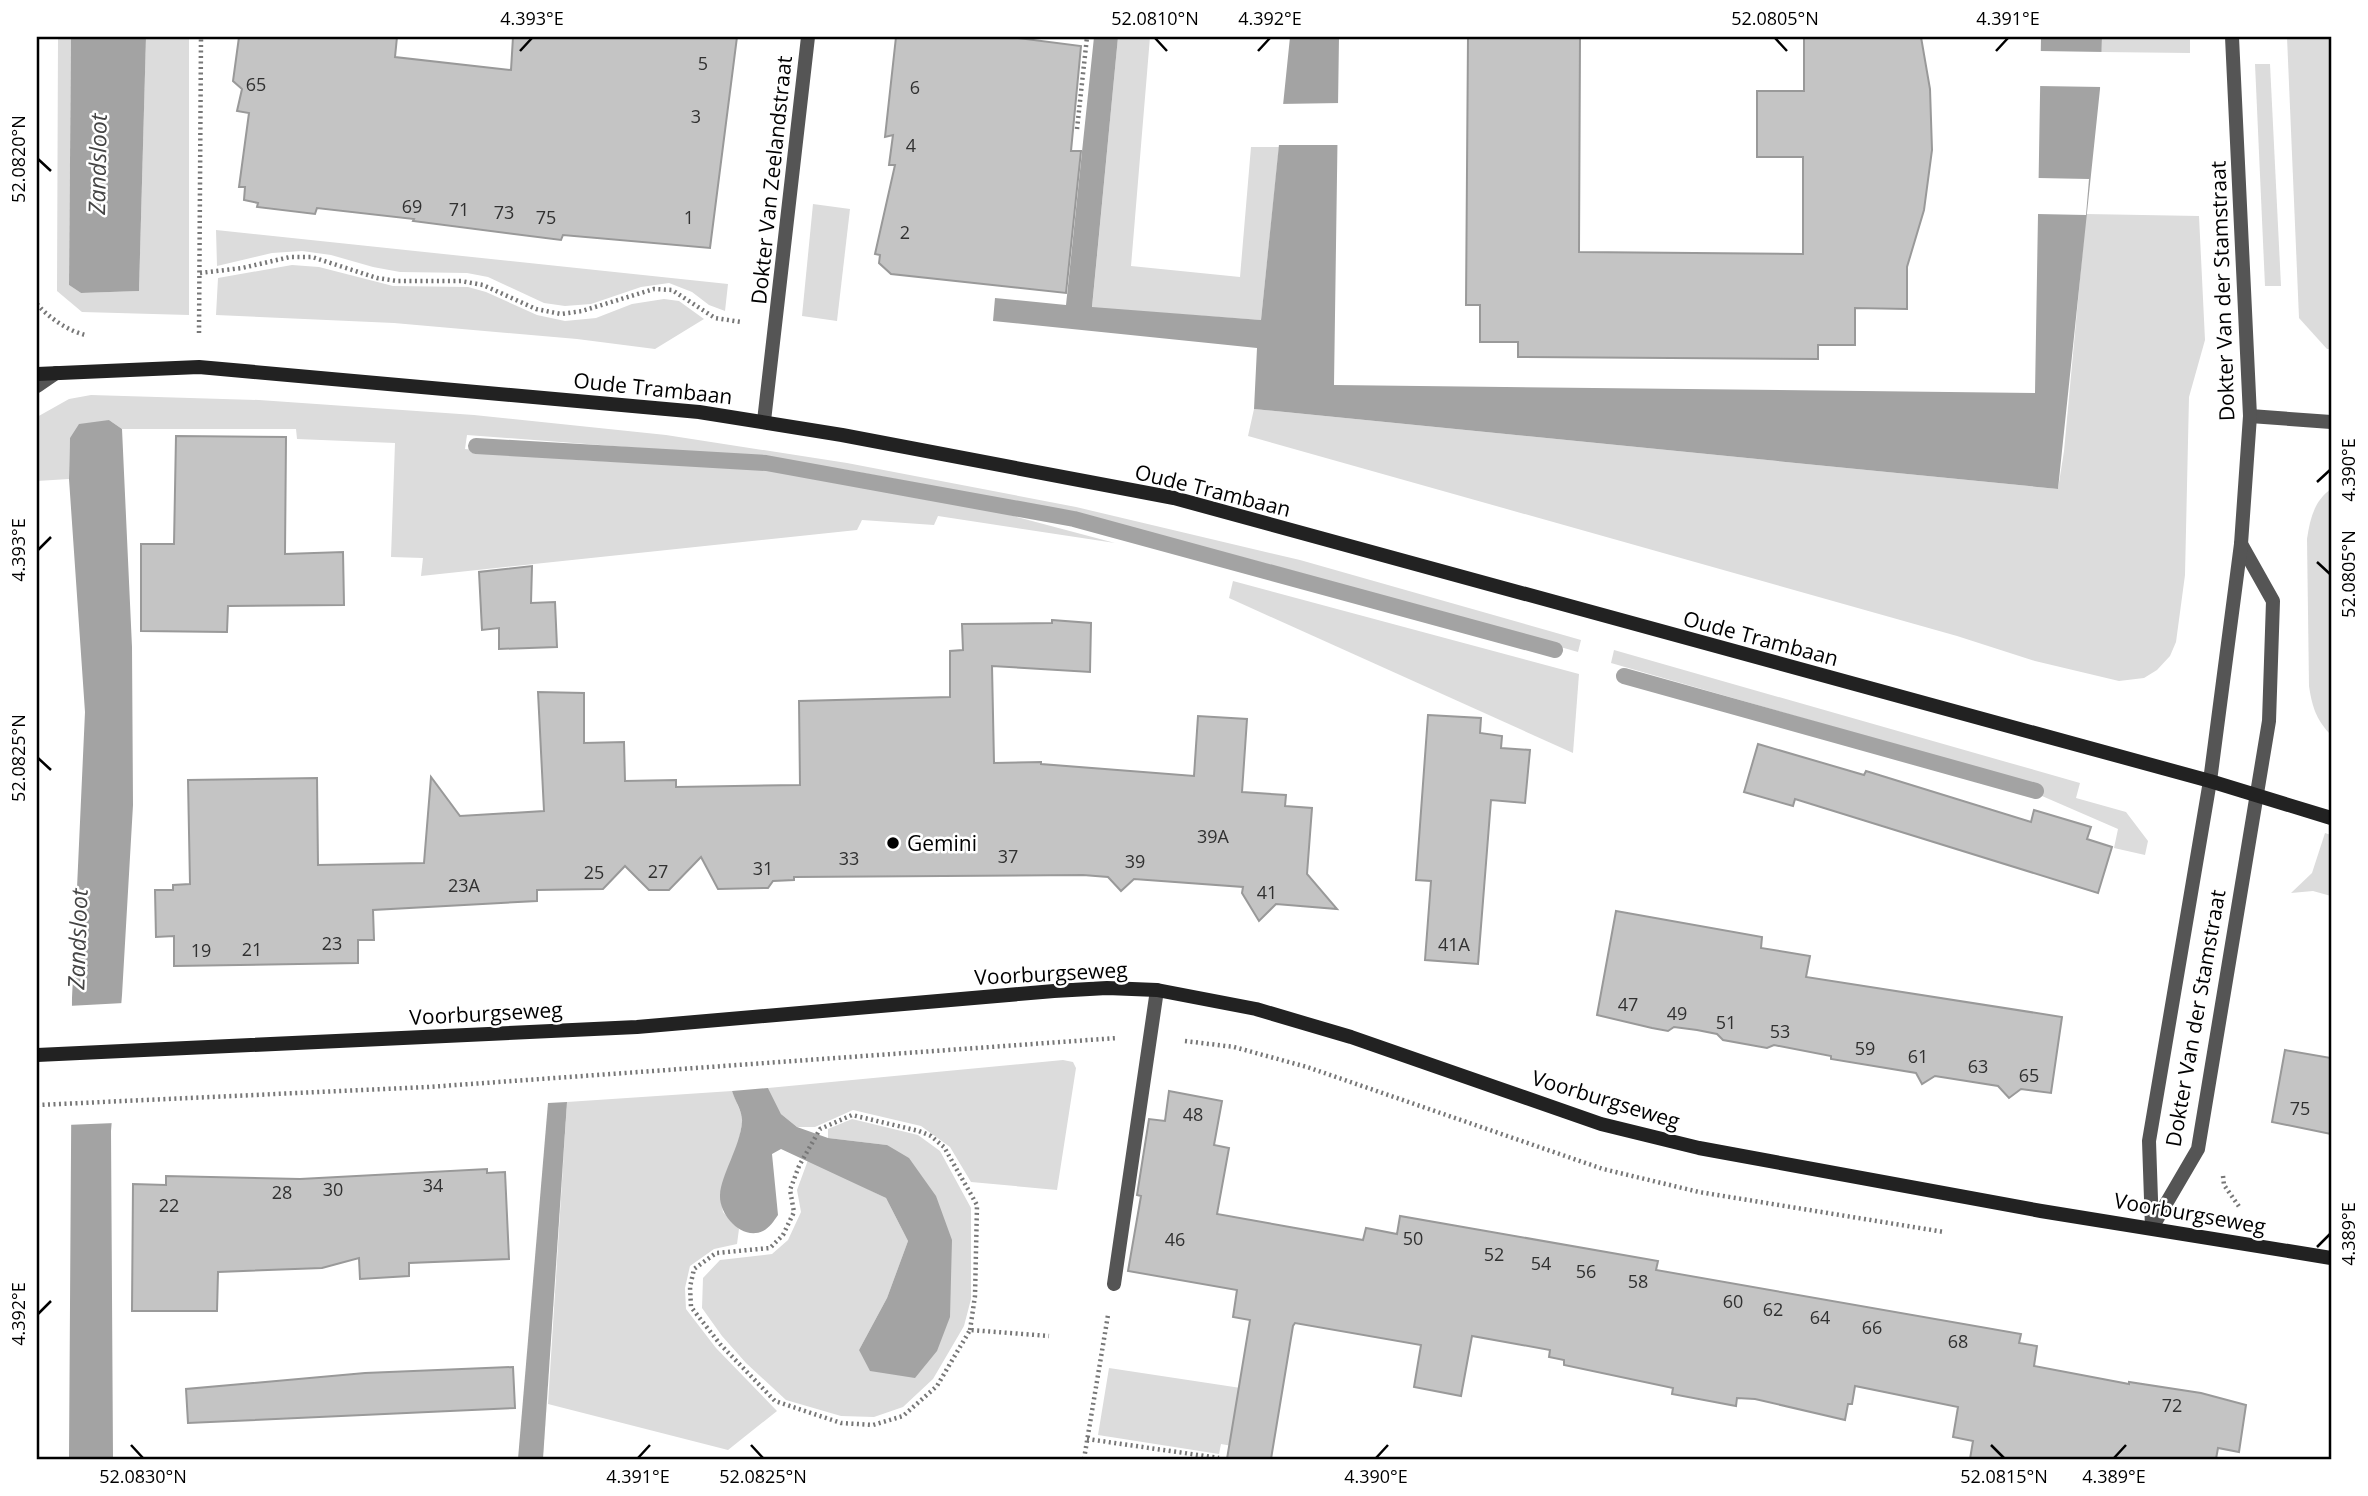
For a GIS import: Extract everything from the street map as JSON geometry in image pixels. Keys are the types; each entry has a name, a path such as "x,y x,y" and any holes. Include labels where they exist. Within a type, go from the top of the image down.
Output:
{"street":[{"name":"Dokter Van Zeelandstraat","path":"764,421 808,37"},
{"name":"Dokter Van der Stamstraat","path":"2152,1228 2149,1141 2210,781 2241,544 2250,416 2232,37"},
{"name":"Oude Trambaan","path":"37,374 199,367 699,412 764,421 1174,498 2210,781 2331,818"},
{"path":"37,386 56,373"},
{"path":"2250,416 2331,422"},
{"name":"Dokter Van der Stamstraat","path":"2152,1228 2198,1149 2269,721 2273,601 2241,544"},
{"name":"Voorburgseweg","path":"37,1055 637,1027 1054,991 1107,988 1157,990 1256,1009 1351,1037 1601,1124 1699,1148 2041,1211 2331,1258"},
{"path":"1114,1284 1157,990"}],"path":[{"path":"199,367 201,37"},
{"path":"1077,129 1087,37"},
{"name":"Dokter Van Zeelandstraat","path":"200,273 242,268 290,257 312,257 377,278 397,281 461,281 484,285 536,309 561,314 582,311 654,289 672,290 715,318 776,327"},
{"path":"37,1105 428,1087 1103,1038 1152,1037 1234,1047 1307,1067 1590,1164 1687,1189 1945,1232 1956,1230"},
{"path":"852,1115 931,1136 944,1147 977,1205 975,1296 970,1330 937,1387 903,1416 873,1425 841,1423 775,1401 720,1344 691,1307 690,1287 695,1269 716,1253 770,1248 783,1235 794,1212 790,1190 799,1166 820,1129 852,1115"},
{"path":"1084,1459 1114,1284"},
{"path":"970,1330 1049,1336"},
{"path":"1087,1439 1219,1458"}],"shaded area":[{"path":"58,37 71,37 69,285 81,293 139,291 146,37 189,37 189,315 82,312 57,291"},
{"path":"1118,37 1150,37 1131,266 1240,277 1251,147 1279,147 1261,320 1092,308"},
{"path":"2102,37 2190,37 2190,53 2101,52"},
{"path":"2287,37 2331,37 2331,349 2327,349 2299,318"},
{"path":"2255,64 2270,64 2281,286 2265,286"},
{"path":"813,204 850,209 837,321 802,316"},
{"path":"2086,214 2199,216 2205,340 2189,397 2185,575 2176,642 2170,656 2157,670 2144,678 2119,681 2035,661 1957,636 1248,436 1254,409 2058,489 2064,451"},
{"path":"216,230 728,284 725,311 709,305 692,292 669,283 641,287 591,304 565,306 544,303 488,277 467,273 400,272 331,255 302,251 272,253 217,266"},
{"path":"292,265 319,267 393,286 468,287 486,292 537,315 565,321 596,318 632,304 664,299 679,301 704,319 655,349 577,339 394,323 216,315 218,278"},
{"path":"91,395 259,400 474,415 666,435 847,463 1076,507 1300,560 1581,640 1578,652 1297,572 1076,513 847,470 757,457 467,435 465,449 578,460 765,469 976,506 1115,543 938,516 934,525 862,520 857,530 421,576 423,558 391,557 395,443 297,439 296,429 122,429 109,420 70,438 69,479 37,481 37,417 69,399"},
{"path":"2331,489 2331,735 2316,712 2309,686 2307,539 2314,511 2320,499"},
{"path":"1233,581 1579,674 1573,753 1229,598"},
{"path":"1614,650 2080,783 2076,798 2126,812 2148,841 2145,855 2114,848 2118,829 2042,796 2043,787 1611,663"},
{"path":"2325,833 2331,835 2331,896 2313,891 2291,893 2312,873"},
{"path":"1063,1060 1073,1062 1076,1068 1057,1190 971,1182 950,1147 921,1126 853,1110 815,1127 797,1127 781,1114 768,1088"},
{"path":"732,1091 743,1118 739,1140 720,1194 723,1212 739,1229 737,1244 714,1249 690,1266 685,1288 686,1309 716,1348 777,1411 728,1450 548,1404 567,1102"},
{"path":"852,1119 918,1135 940,1151 971,1208 971,1299 964,1326 933,1379 903,1407 874,1417 841,1416 786,1400 746,1363 702,1308 703,1278 720,1260 772,1254 788,1240 801,1212 797,1190 808,1160 886,1198 908,1241 887,1298 859,1350 937,1351 887,1145 828,1138 828,1129"},
{"path":"1109,1368 1281,1394 1271,1453 1221,1444 1219,1454 1098,1435"}],"water":[{"name":"Zandsloot","path":"71,37 146,37 139,291 81,293 69,285"},
{"path":"1094,37 1118,37 1092,307 1261,320 1290,37 1339,37 1334,385 2035,393 2041,37 2102,37 2100,89 2058,489 1254,409 1257,348 993,321 995,298 1066,305"},
{"name":"Zandsloot","path":"109,420 122,429 132,647 133,805 111,1131 113,1459 69,1459 72,998 85,712 69,479 70,438 79,424"},
{"path":"768,1088 781,1114 797,1127 828,1138 887,1145 909,1158 936,1196 952,1240 950,1317 937,1351 915,1378 870,1371 859,1350 887,1298 908,1241 886,1198 781,1149 772,1154 778,1215 769,1226 763,1231 747,1232 733,1224 723,1210 721,1187 742,1122 732,1091"},
{"path":"567,1102 543,1459 518,1459 548,1103"}],"pier":[{"path":"2039,51 2105,52 2102,87 2038,86"},
{"path":"1341,103 1341,145 1275,145 1279,104"},
{"path":"2038,178 2089,179 2086,215 2037,214"},
{"path":"124,1003 115,1123 66,1125 68,1006"}],"building":[{"path":"239,37 397,37 395,57 511,70 513,37 737,37 710,248 563,235 561,240 317,208 315,214 257,207 258,203 244,200 245,187 239,187 249,113 237,111 242,89 233,81"},
{"path":"896,37 1010,37 1081,46 1071,151 1081,151 1066,293 891,274 879,263 880,255 875,254 895,165 889,165 893,135 885,137"},
{"path":"1468,37 1580,37 1579,252 1803,254 1803,157 1757,157 1757,91 1804,91 1804,37 1921,37 1930,89 1932,150 1924,210 1907,267 1907,309 1855,308 1855,345 1818,345 1818,359 1518,357 1518,342 1480,342 1480,305 1466,305"},
{"path":"176,436 286,437 285,554 343,552 344,605 228,606 227,632 141,631 141,544 174,544"},
{"path":"532,566 531,603 555,602 557,647 499,649 499,628 482,630 479,572"},
{"path":"1052,620 1091,623 1090,672 992,666 994,763 1041,762 1194,776 1198,716 1247,719 1242,792 1286,795 1285,806 1312,808 1307,874 1337,909 1276,904 1259,921 1242,893 1243,887 1134,879 1121,891 1108,877 1083,875 794,877 794,880 773,881 768,888 718,889 701,857 669,890 649,890 625,866 603,889 537,890 537,901 373,910 374,940 358,940 358,963 174,966 174,936 156,937 155,890 173,890 173,885 190,884 188,780 317,778 318,865 424,863 431,777 460,816 544,811 538,692 584,693 584,743 624,742 625,781 676,780 676,787 800,785 799,701 950,697 950,651 963,650 962,624 1052,623"},
{"path":"1428,715 1481,718 1480,733 1502,736 1501,748 1530,750 1525,803 1491,800 1478,964 1425,960 1431,881 1416,880"},
{"path":"1758,744 1864,775 1866,771 2031,822 2034,810 2091,827 2087,839 2112,847 2098,893 1795,799 1793,806 1744,792"},
{"path":"1616,911 1762,937 1761,948 1810,956 1806,977 2062,1017 2051,1093 2021,1089 2009,1098 1998,1086 1935,1076 1922,1084 1916,1073 1831,1059 1831,1056 1774,1045 1767,1048 1723,1040 1717,1034 1697,1030 1674,1027 1668,1031 1597,1015"},
{"path":"2285,1050 2331,1058 2331,1134 2272,1122"},
{"path":"1169,1091 1222,1101 1214,1145 1229,1148 1217,1214 1363,1240 1366,1228 1397,1234 1400,1216 1658,1261 1656,1270 2021,1334 2019,1343 2037,1346 2034,1366 2129,1384 2201,1393 2246,1405 2239,1452 2218,1448 2216,1459 1970,1459 1973,1441 1953,1437 1958,1407 1855,1386 1852,1404 1848,1404 1845,1420 1755,1399 1737,1398 1736,1406 1672,1394 1673,1388 1564,1365 1564,1360 1549,1357 1550,1350 1472,1336 1461,1396 1414,1387 1421,1345 1295,1323 1271,1459 1227,1459 1250,1320 1233,1317 1237,1290 1128,1271 1141,1196 1137,1195 1149,1119 1165,1121"},
{"path":"487,1169 487,1173 505,1172 509,1259 409,1263 409,1276 360,1279 359,1258 322,1268 218,1272 217,1311 132,1311 133,1184 166,1185 166,1176 300,1179"},
{"path":"513,1367 515,1408 188,1423 186,1389 365,1373"}],"waterway":[{"path":"476,446 766,463 1074,519 1555,650"},
{"path":"1624,676 2036,791"}],"place":[{"name":"Gemini","path":"893,843"}]}
